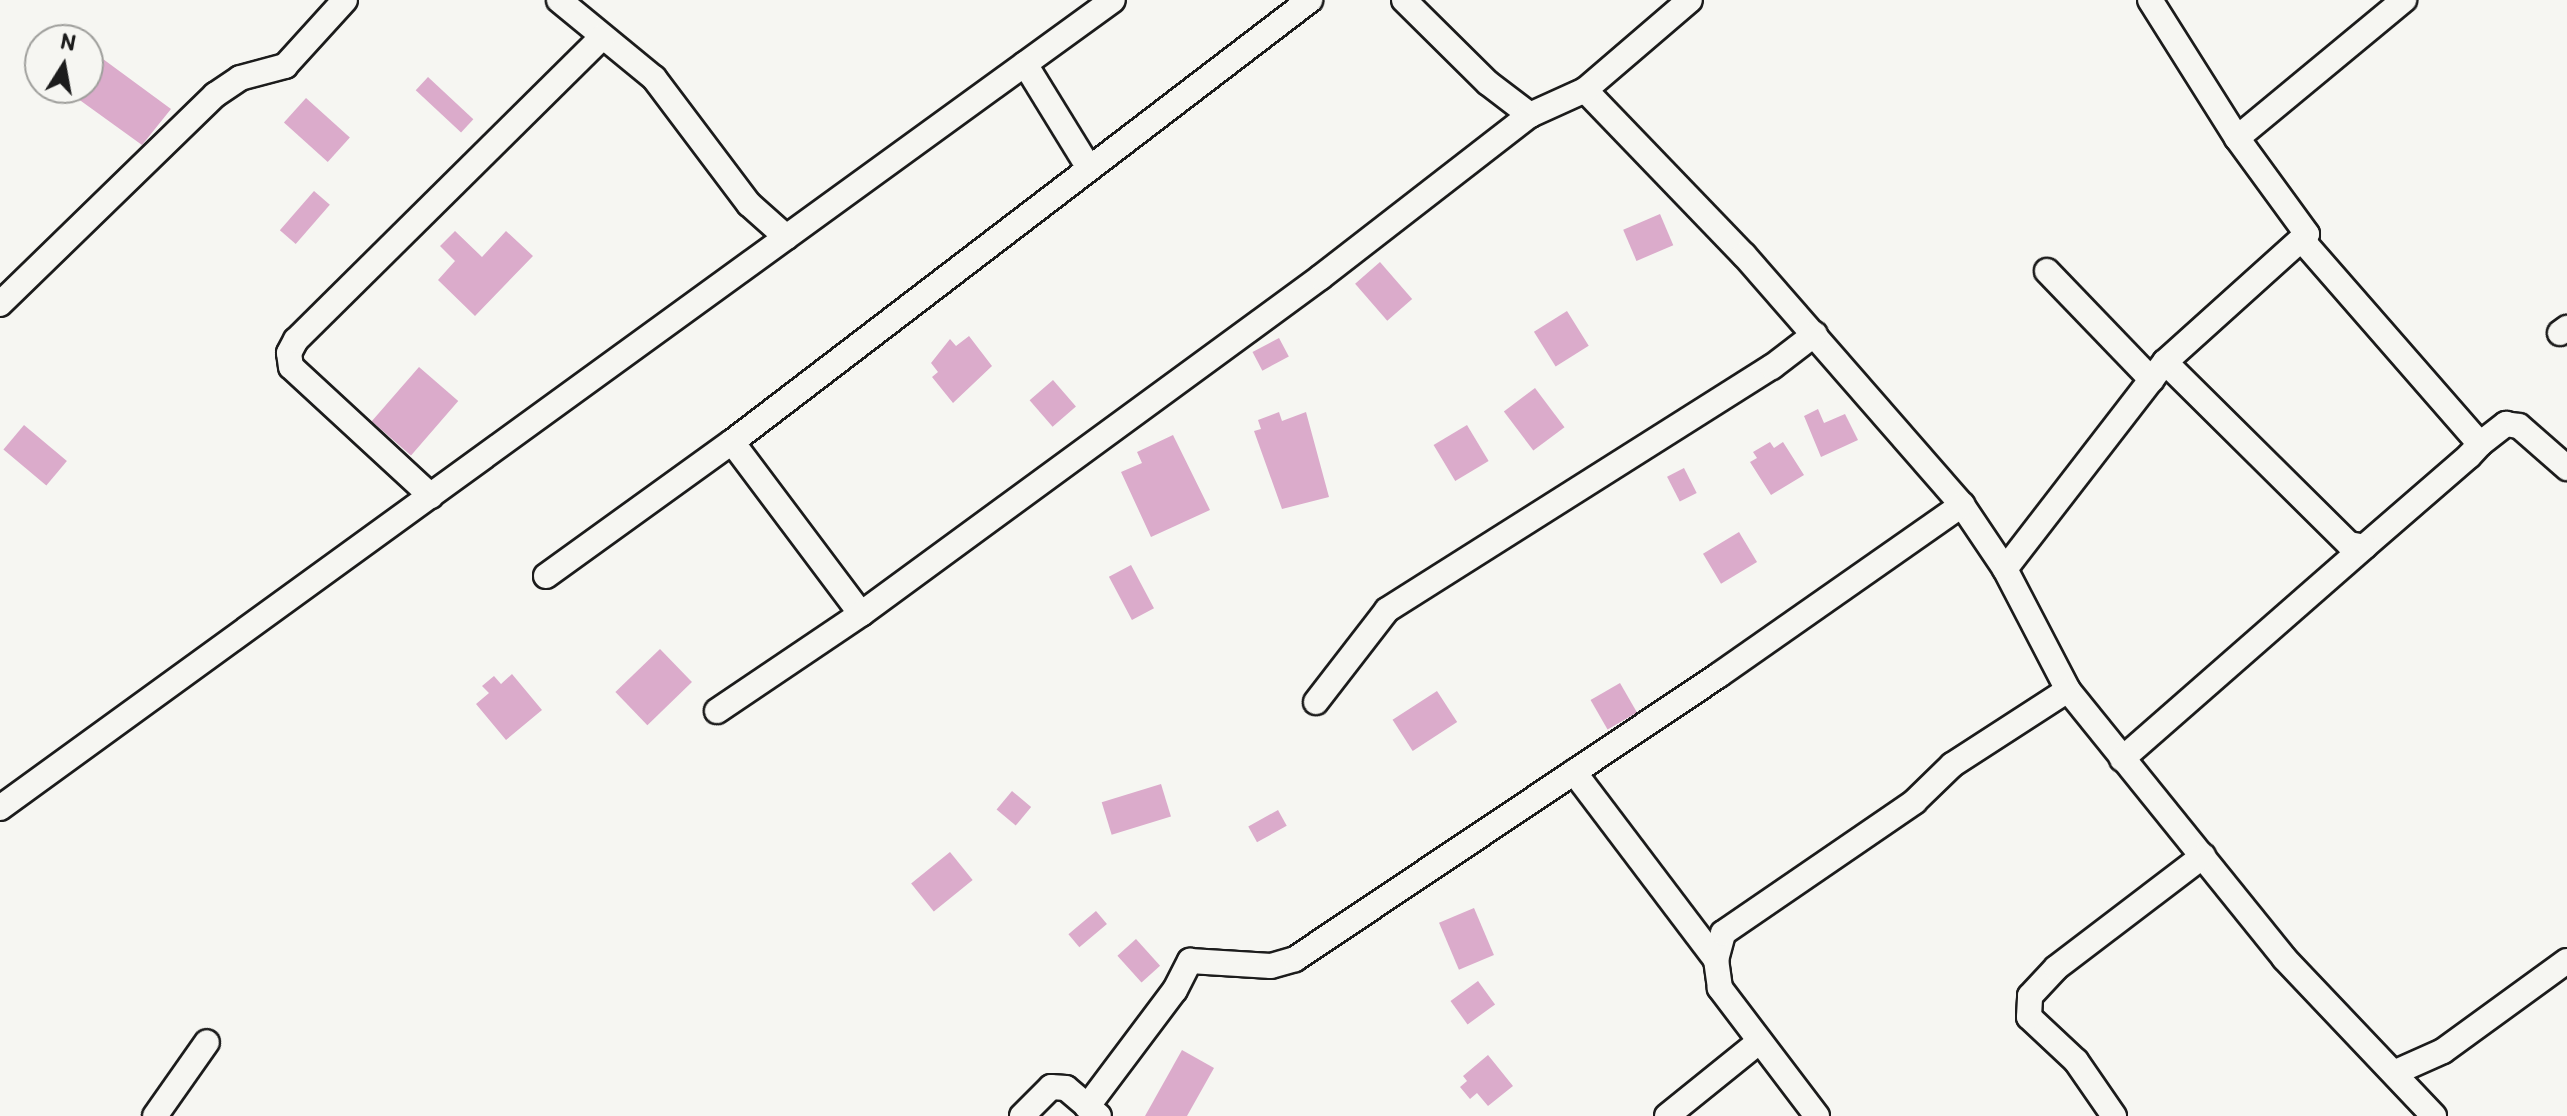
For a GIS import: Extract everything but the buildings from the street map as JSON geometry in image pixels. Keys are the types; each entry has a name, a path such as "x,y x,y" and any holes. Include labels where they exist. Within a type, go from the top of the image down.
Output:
{"street":[{"path":"0,304 215,95 240,78 285,66 345,0"},
{"path":"559,0 654,78 749,204 786,237"},
{"path":"0,808 1113,0"},
{"path":"546,576 732,442 1310,0"},
{"path":"1404,0 1488,83 1530,115"},
{"path":"717,711 861,614 1321,277 1530,115 1585,90 1690,0"},
{"path":"2005,569 2159,371 2307,234 2237,138 2150,0"},
{"path":"2237,138 2404,0"},
{"path":"431,496 291,367 289,353 296,340 602,37"},
{"path":"1025,64 1089,168"},
{"path":"1585,90 1815,334 1962,505 2005,569 2068,690 2284,958 2396,1072 2434,1116"},
{"path":"2301,239 2480,444"},
{"path":"2047,271 2336,537 2364,547"},
{"path":"1316,702 1387,610 1772,367 1815,334"},
{"path":"2122,759 2506,424 2519,426 2567,468"},
{"path":"732,442 861,614"},
{"path":"1022,1116 1051,1087 1066,1088 1093,1111 1175,990 1190,961 1271,966 1295,959 1574,772 1962,505"},
{"path":"1817,1116 1720,988 1716,960 1723,933 1914,802 1952,765 2068,690"},
{"path":"1574,772 1716,960"},
{"path":"2114,1116 2076,1061 2029,1017 2027,1006 2038,983 2203,856"},
{"path":"2396,1072 2443,1051 2567,961"},
{"path":"1667,1116 1760,1041"},
{"path":"155,1116 207,1042"}]}
